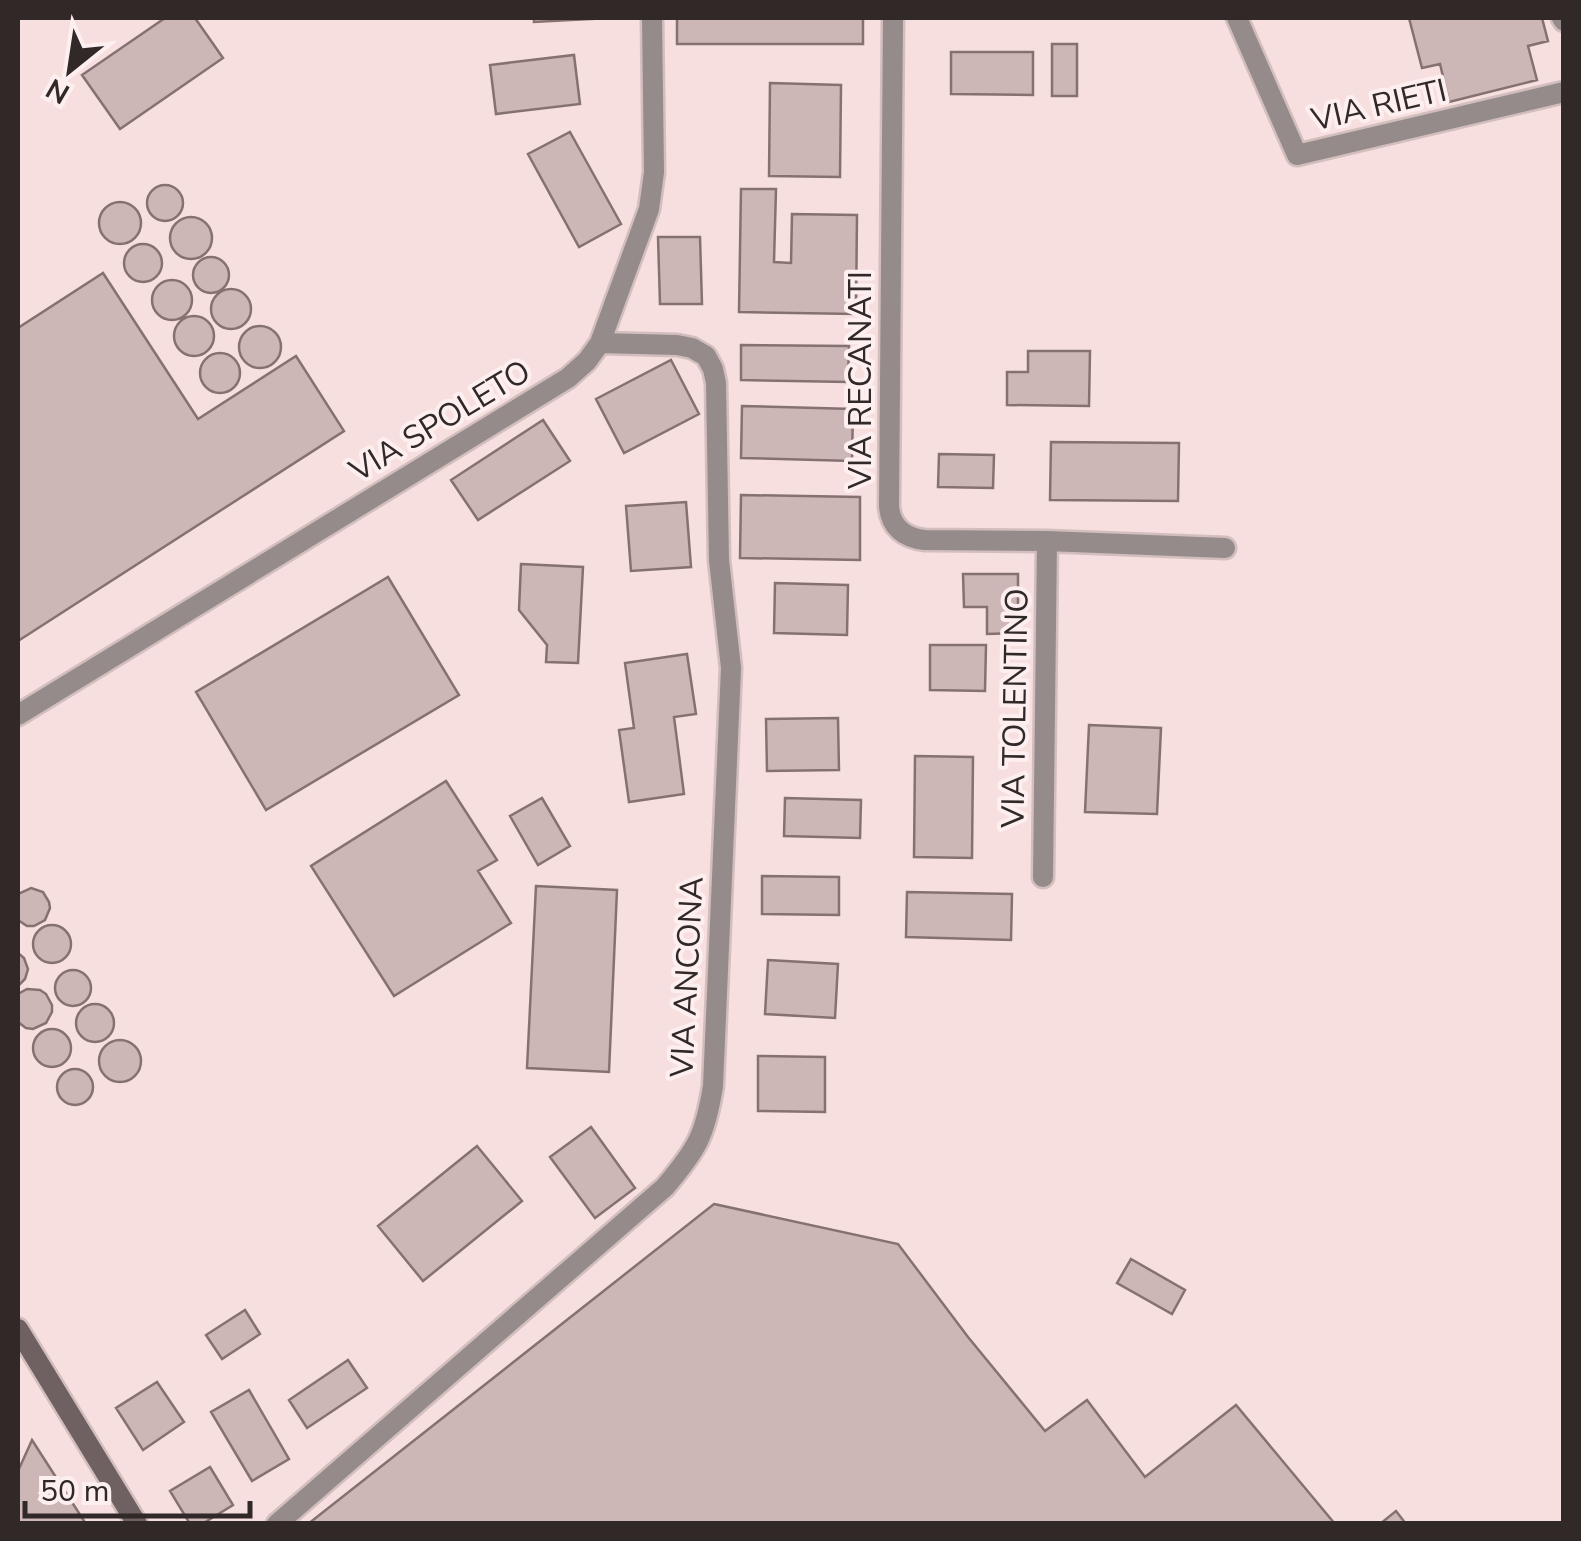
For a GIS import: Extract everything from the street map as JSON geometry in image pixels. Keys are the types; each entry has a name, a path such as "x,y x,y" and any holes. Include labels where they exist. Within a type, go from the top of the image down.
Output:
{"street":[{"name":"VIA SPOLETO","path":"18,716 568,378 587,361 600,343 645,220 654,184 652,18"},
{"name":"VIA RECANATI","path":"893,18 890,515 900,531 916,540 1047,540 1225,548"},
{"name":"VIA RIETI","path":"1237,18 1297,155 1564,92"},
{"name":"VIA ANCONA","path":"277,1524 664,1187 700,1140 708,1117 714,1086 731,668 717,515 715,375 706,356 692,348 600,343"},
{"name":"VIA TOLENTINO","path":"1044,877 1047,540"},
{"path":"18,1330 137,1524"}],"building":[{"path":"165,18 195,18 223,58 120,129 82,75"},
{"path":"534,18 610,18 534,22"},
{"path":"677,18 863,18 863,44 677,44"},
{"path":"1409,18 1542,18 1548,41 1528,46 1537,80 1449,102 1440,64 1422,68"},
{"path":"1052,44 1077,44 1077,96 1052,96"},
{"path":"951,52 1033,52 1033,95 951,94"},
{"path":"574,55 580,104 496,114 490,65"},
{"path":"770,83 841,85 840,177 769,176"},
{"path":"570,132 621,224 579,247 528,154"},
{"path":"165,185 177,191 183,203 177,215 165,221 153,215 147,203 153,191"},
{"path":"741,189 776,189 774,262 791,263 792,214 857,215 856,314 739,312"},
{"path":"120,202 135,208 141,223 135,238 120,244 105,238 99,223 105,208"},
{"path":"191,217 206,223 212,238 206,253 191,259 176,253 170,238 176,223"},
{"path":"658,237 700,237 702,304 660,304"},
{"path":"143,244 156,250 162,263 156,276 143,282 130,276 124,263 130,250"},
{"path":"211,257 224,262 229,275 224,288 211,293 198,288 193,275 198,262"},
{"path":"103,273 198,419 296,356 344,431 18,641 18,328"},
{"path":"172,280 186,286 192,300 186,314 172,320 158,314 152,300 158,286"},
{"path":"231,289 245,295 251,309 245,323 231,329 217,323 211,309 217,295"},
{"path":"194,316 208,322 214,336 208,350 194,356 180,350 174,336 180,322"},
{"path":"260,326 275,332 281,347 275,362 260,368 245,362 239,347 245,332"},
{"path":"741,345 849,346 848,382 741,380"},
{"path":"1028,351 1090,351 1089,406 1007,405 1007,372 1028,372"},
{"path":"220,353 234,359 240,373 234,387 220,393 206,387 200,373 206,359"},
{"path":"671,360 699,414 624,453 596,399"},
{"path":"742,406 853,409 852,461 741,458"},
{"path":"543,420 570,461 478,520 451,480"},
{"path":"1051,442 1179,443 1178,501 1050,500"},
{"path":"939,454 994,455 993,488 938,487"},
{"path":"741,495 860,497 860,560 740,558"},
{"path":"686,502 691,567 631,571 626,506"},
{"path":"521,564 583,567 578,663 546,662 547,645 519,610"},
{"path":"963,574 1018,574 1018,633 987,634 987,607 964,607"},
{"path":"388,577 459,695 266,810 196,692"},
{"path":"775,583 848,585 847,635 774,633"},
{"path":"930,645 986,645 985,691 930,690"},
{"path":"687,654 696,714 674,717 684,794 629,802 619,730 634,728 625,663"},
{"path":"838,718 839,770 767,771 766,719"},
{"path":"1089,725 1161,728 1157,814 1085,812"},
{"path":"915,756 973,757 972,858 914,857"},
{"path":"446,781 497,860 478,871 511,923 394,996 311,866"},
{"path":"542,798 570,846 538,865 510,816"},
{"path":"785,798 861,800 860,838 784,836"},
{"path":"762,876 839,877 839,915 762,914"},
{"path":"536,886 617,890 609,1072 527,1068"},
{"path":"31,888 43,892 50,908 45,920 27,926 18,920 18,894"},
{"path":"907,892 1012,894 1011,940 906,937"},
{"path":"52,925 65,931 71,944 65,957 52,963 39,957 33,944 39,931"},
{"path":"18,953 28,969 18,986"},
{"path":"768,960 838,964 835,1018 765,1014"},
{"path":"73,970 86,975 91,988 86,1001 73,1006 60,1001 55,988 60,975"},
{"path":"27,989 40,990 52,1005 46,1023 33,1029 18,1022 18,994"},
{"path":"95,1004 108,1010 114,1023 108,1036 95,1042 82,1036 76,1023 82,1010"},
{"path":"52,1029 65,1035 71,1048 65,1061 52,1067 39,1061 33,1048 39,1035"},
{"path":"120,1040 135,1046 141,1061 135,1076 120,1082 105,1076 99,1061 105,1046"},
{"path":"758,1056 825,1057 825,1112 758,1111"},
{"path":"75,1069 88,1074 93,1087 88,1100 75,1105 62,1100 57,1087 62,1074"},
{"path":"591,1127 635,1188 595,1218 550,1157"},
{"path":"477,1146 522,1201 423,1281 378,1226"},
{"path":"714,1204 898,1244 1045,1431 1087,1400 1145,1477 1236,1405 1335,1524 308,1524"},
{"path":"1131,1259 1185,1290 1172,1314 1117,1283"},
{"path":"245,1310 260,1334 222,1359 206,1335"},
{"path":"348,1360 367,1388 307,1428 289,1400"},
{"path":"157,1382 184,1422 143,1450 116,1408"},
{"path":"249,1390 289,1459 252,1481 211,1412"},
{"path":"32,1440 86,1524 18,1524 18,1471"},
{"path":"210,1467 233,1505 202,1524 190,1524 170,1491"},
{"path":"1396,1511 1406,1524 1380,1524"}]}
